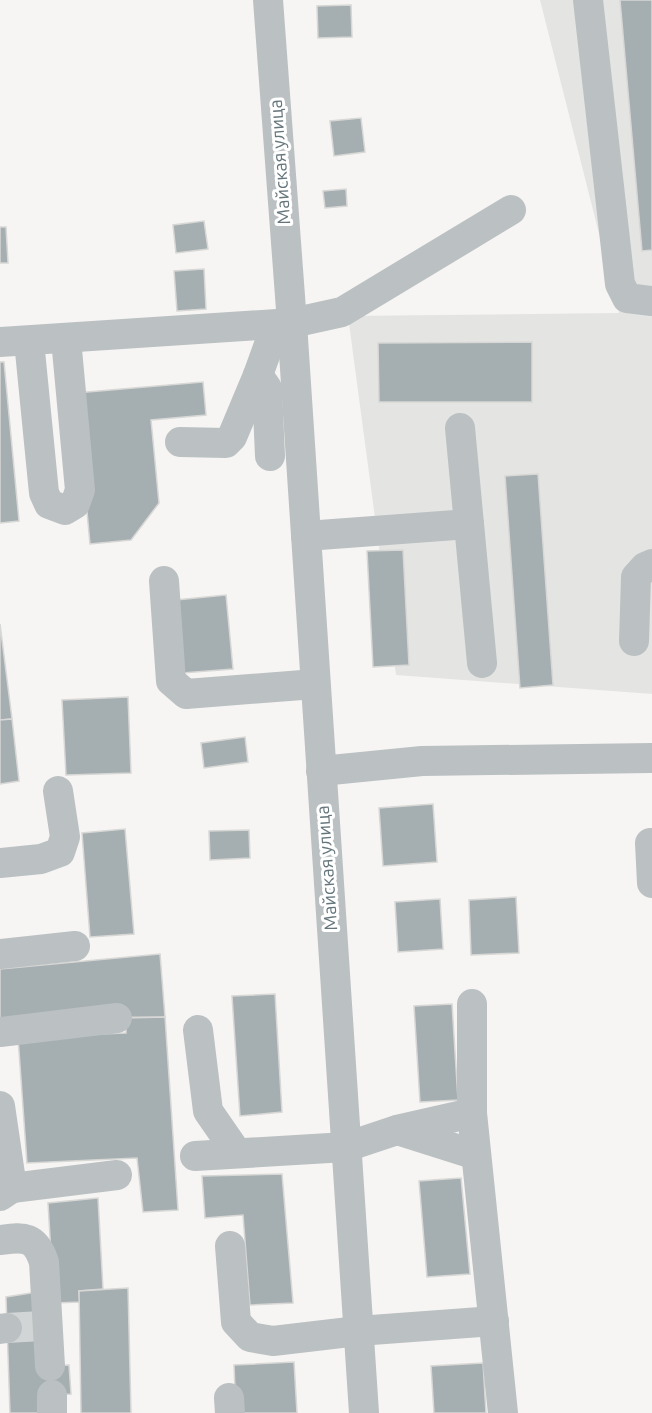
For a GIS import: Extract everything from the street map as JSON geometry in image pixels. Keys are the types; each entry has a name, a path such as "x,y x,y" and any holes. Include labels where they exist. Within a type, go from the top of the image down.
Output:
{"street":[{"name":"Майская улица","path":"268,0 284,324 306,536 364,1413"},
{"path":"588,0 620,284 627,298 652,301"},
{"path":"0,342 284,324 342,312 511,210"},
{"path":"180,442 226,443 232,437 258,375 284,324"},
{"path":"29,341 44,494 49,504 65,510 75,504 80,490 66,339"},
{"path":"258,375 267,388 270,456"},
{"path":"460,428 482,663"},
{"path":"306,536 469,524"},
{"path":"634,641 636,577 645,567 652,564"},
{"path":"164,581 171,681 186,694 315,684"},
{"path":"321,771 422,760 652,758"},
{"path":"0,863 41,859 60,852 65,837 58,791"},
{"path":"650,843 652,883"},
{"path":"0,954 75,946"},
{"path":"472,1004 472,1113 503,1413"},
{"path":"0,1032 117,1018"},
{"path":"198,1030 208,1111 237,1153"},
{"path":"0,1106 6,1192 117,1175"},
{"path":"195,1156 346,1146 397,1130 472,1113"},
{"path":"397,1130 476,1155"},
{"path":"0,1240 24,1237 35,1243 41,1253 44,1262 44,1326 50,1365"},
{"path":"230,1246 236,1322 250,1337 273,1341 358,1330 494,1321"}],"shaded area":[{"path":"540,0 652,0 652,694 396,675 348,316 619,313"}],"building":[{"path":"620,0 652,0 652,250 642,251"},
{"path":"351,5 352,37 318,38 317,6"},
{"path":"361,118 365,152 334,156 330,121"},
{"path":"346,189 347,206 325,208 323,191"},
{"path":"204,221 208,249 176,253 173,225"},
{"path":"0,227 6,227 8,263 0,263"},
{"path":"204,269 206,309 177,311 174,271"},
{"path":"532,342 532,402 379,402 378,343"},
{"path":"0,362 4,362 19,521 0,523"},
{"path":"203,382 206,415 151,420 159,503 131,540 90,544 76,393"},
{"path":"538,474 553,685 520,688 505,476"},
{"path":"403,550 409,665 373,667 367,551"},
{"path":"226,595 233,669 182,673 176,600"},
{"path":"0,624 12,719 0,720"},
{"path":"128,697 131,773 66,775 62,700"},
{"path":"12,719 19,781 0,784 0,720"},
{"path":"245,737 248,762 204,768 201,743"},
{"path":"433,804 437,862 383,866 379,808"},
{"path":"125,829 134,934 90,937 82,833"},
{"path":"249,830 250,858 210,860 209,831"},
{"path":"516,897 519,953 471,955 469,900"},
{"path":"440,899 443,949 398,952 395,902"},
{"path":"160,954 165,1017 0,1018 0,969"},
{"path":"275,994 282,1112 240,1116 232,996"},
{"path":"452,1004 458,1100 420,1102 414,1006"},
{"path":"165,1017 178,1210 143,1212 137,1158 27,1163 18,1037 126,1033 126,1018"},
{"path":"282,1174 293,1303 250,1305 243,1215 205,1218 202,1176"},
{"path":"461,1178 470,1274 427,1277 419,1181"},
{"path":"98,1198 103,1289 79,1291 80,1302 54,1303 48,1203"},
{"path":"128,1288 131,1413 81,1413 79,1291"},
{"path":"37,1292 43,1366 69,1365 71,1394 40,1396 41,1413 10,1413 6,1297"},
{"path":"294,1362 297,1413 236,1413 234,1365"},
{"path":"483,1363 486,1413 434,1413 431,1366"}],"tunnel":[{"path":"7,1328 40,1326"}]}
